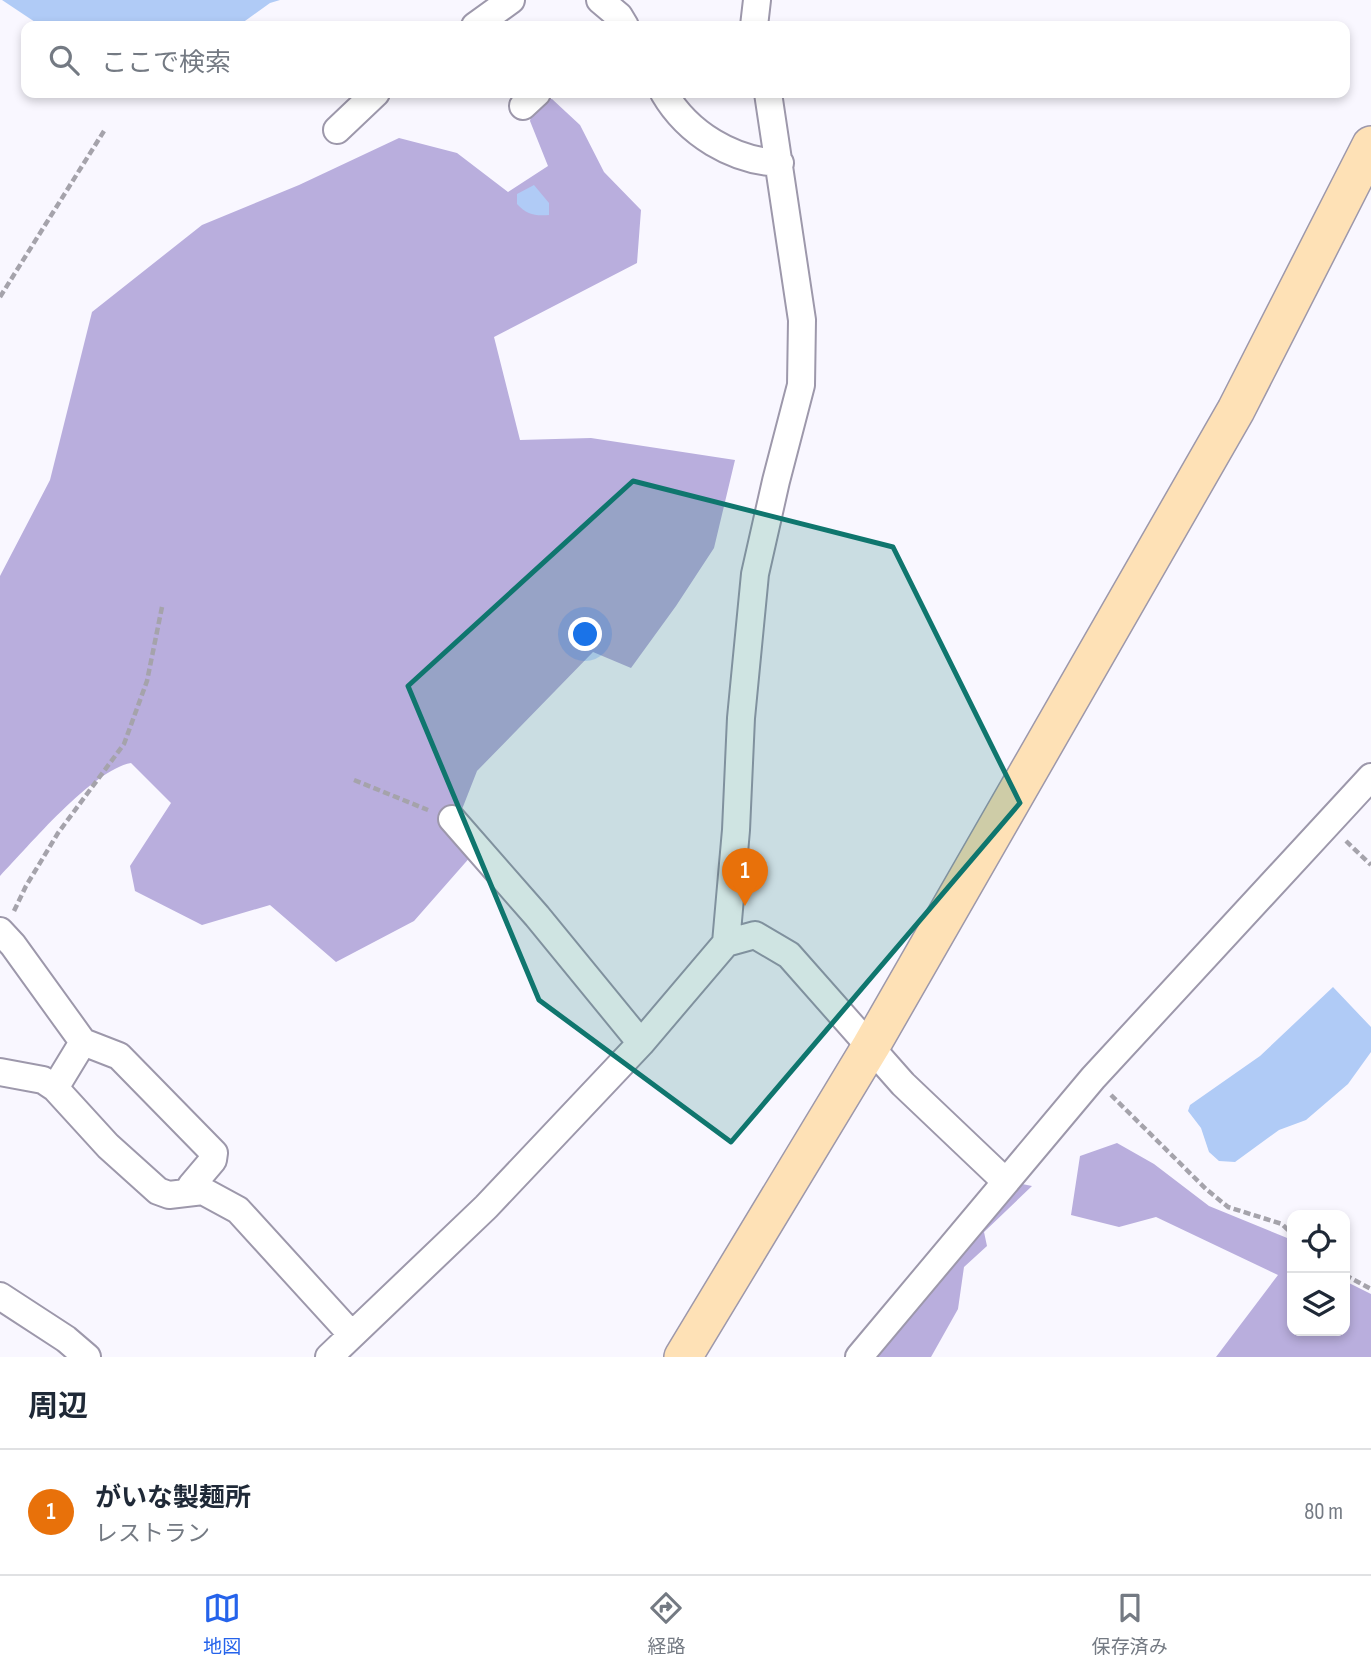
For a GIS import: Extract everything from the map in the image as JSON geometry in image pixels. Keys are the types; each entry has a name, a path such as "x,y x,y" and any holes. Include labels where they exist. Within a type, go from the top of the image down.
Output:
{"street":[{"path":"482,21 511,0"},
{"path":"755,21 757,0"},
{"path":"337,130 371,98"},
{"path":"667,98 676,112 707,139 731,152 760,162 780,163"},
{"path":"726,943 736,830 741,718 755,574 801,385 802,320 769,98"},
{"path":"683,1357 871,1046 1236,410 1371,145"},
{"path":"859,1357 1093,1078 1371,777"},
{"path":"452,819 537,915 641,1042"},
{"path":"1,932 83,1042 120,1056 214,1153 213,1160 191,1186 193,1192"},
{"path":"330,1357 486,1208 641,1042 726,943 755,935 789,955 903,1084 1005,1181"},
{"path":"55,1088 83,1042"},
{"path":"0,1072 43,1080 55,1088 108,1146 158,1191 169,1195 203,1191 238,1210 352,1335"},
{"path":"0,1296 66,1339 87,1357"}],"path":[{"path":"0,297 104,131"},
{"path":"1,932 10,924 26,886 58,833 124,744 147,681 162,607"},
{"path":"354,780 452,819"},
{"path":"1327,824 1371,864"},
{"path":"1093,1078 1206,1189 1228,1207 1282,1224 1287,1229"},
{"path":"1350,1278 1371,1289"}],"highlighted area":[{"path":"633,481 893,547 1020,803 731,1142 539,1000 408,686"}],"shaded area":[{"path":"535,98 552,99 580,125 604,172 641,210 637,263 494,337 520,440 591,438 735,460 714,548 676,606 631,668 593,652 477,771 457,822 472,855 414,921 336,962 270,905 202,925 135,891 130,866 171,803 131,763 98,779 80,794 0,876 0,576 50,480 92,312 202,225 299,185 399,138 457,153 508,192 548,166 530,121"},
{"path":"1117,1143 1154,1164 1209,1206 1287,1238 1287,1336 1350,1336 1350,1284 1371,1294 1371,1357 1216,1357 1278,1275 1156,1217 1119,1227 1071,1215 1080,1156"},
{"path":"1013,1182 1032,1186 984,1232 987,1246 964,1267 958,1309 931,1357 866,1357"}],"water":[{"path":"2,0 280,0 270,3 245,21 34,21"},
{"path":"534,185 549,203 549,215 532,214 517,204 517,194"},
{"path":"1333,987 1371,1027 1371,1052 1348,1084 1306,1120 1279,1130 1235,1162 1219,1161 1209,1152 1201,1128 1188,1111 1190,1105 1260,1056"}],"place":[{"name":"がいな製麺所","path":"745,906"}]}
